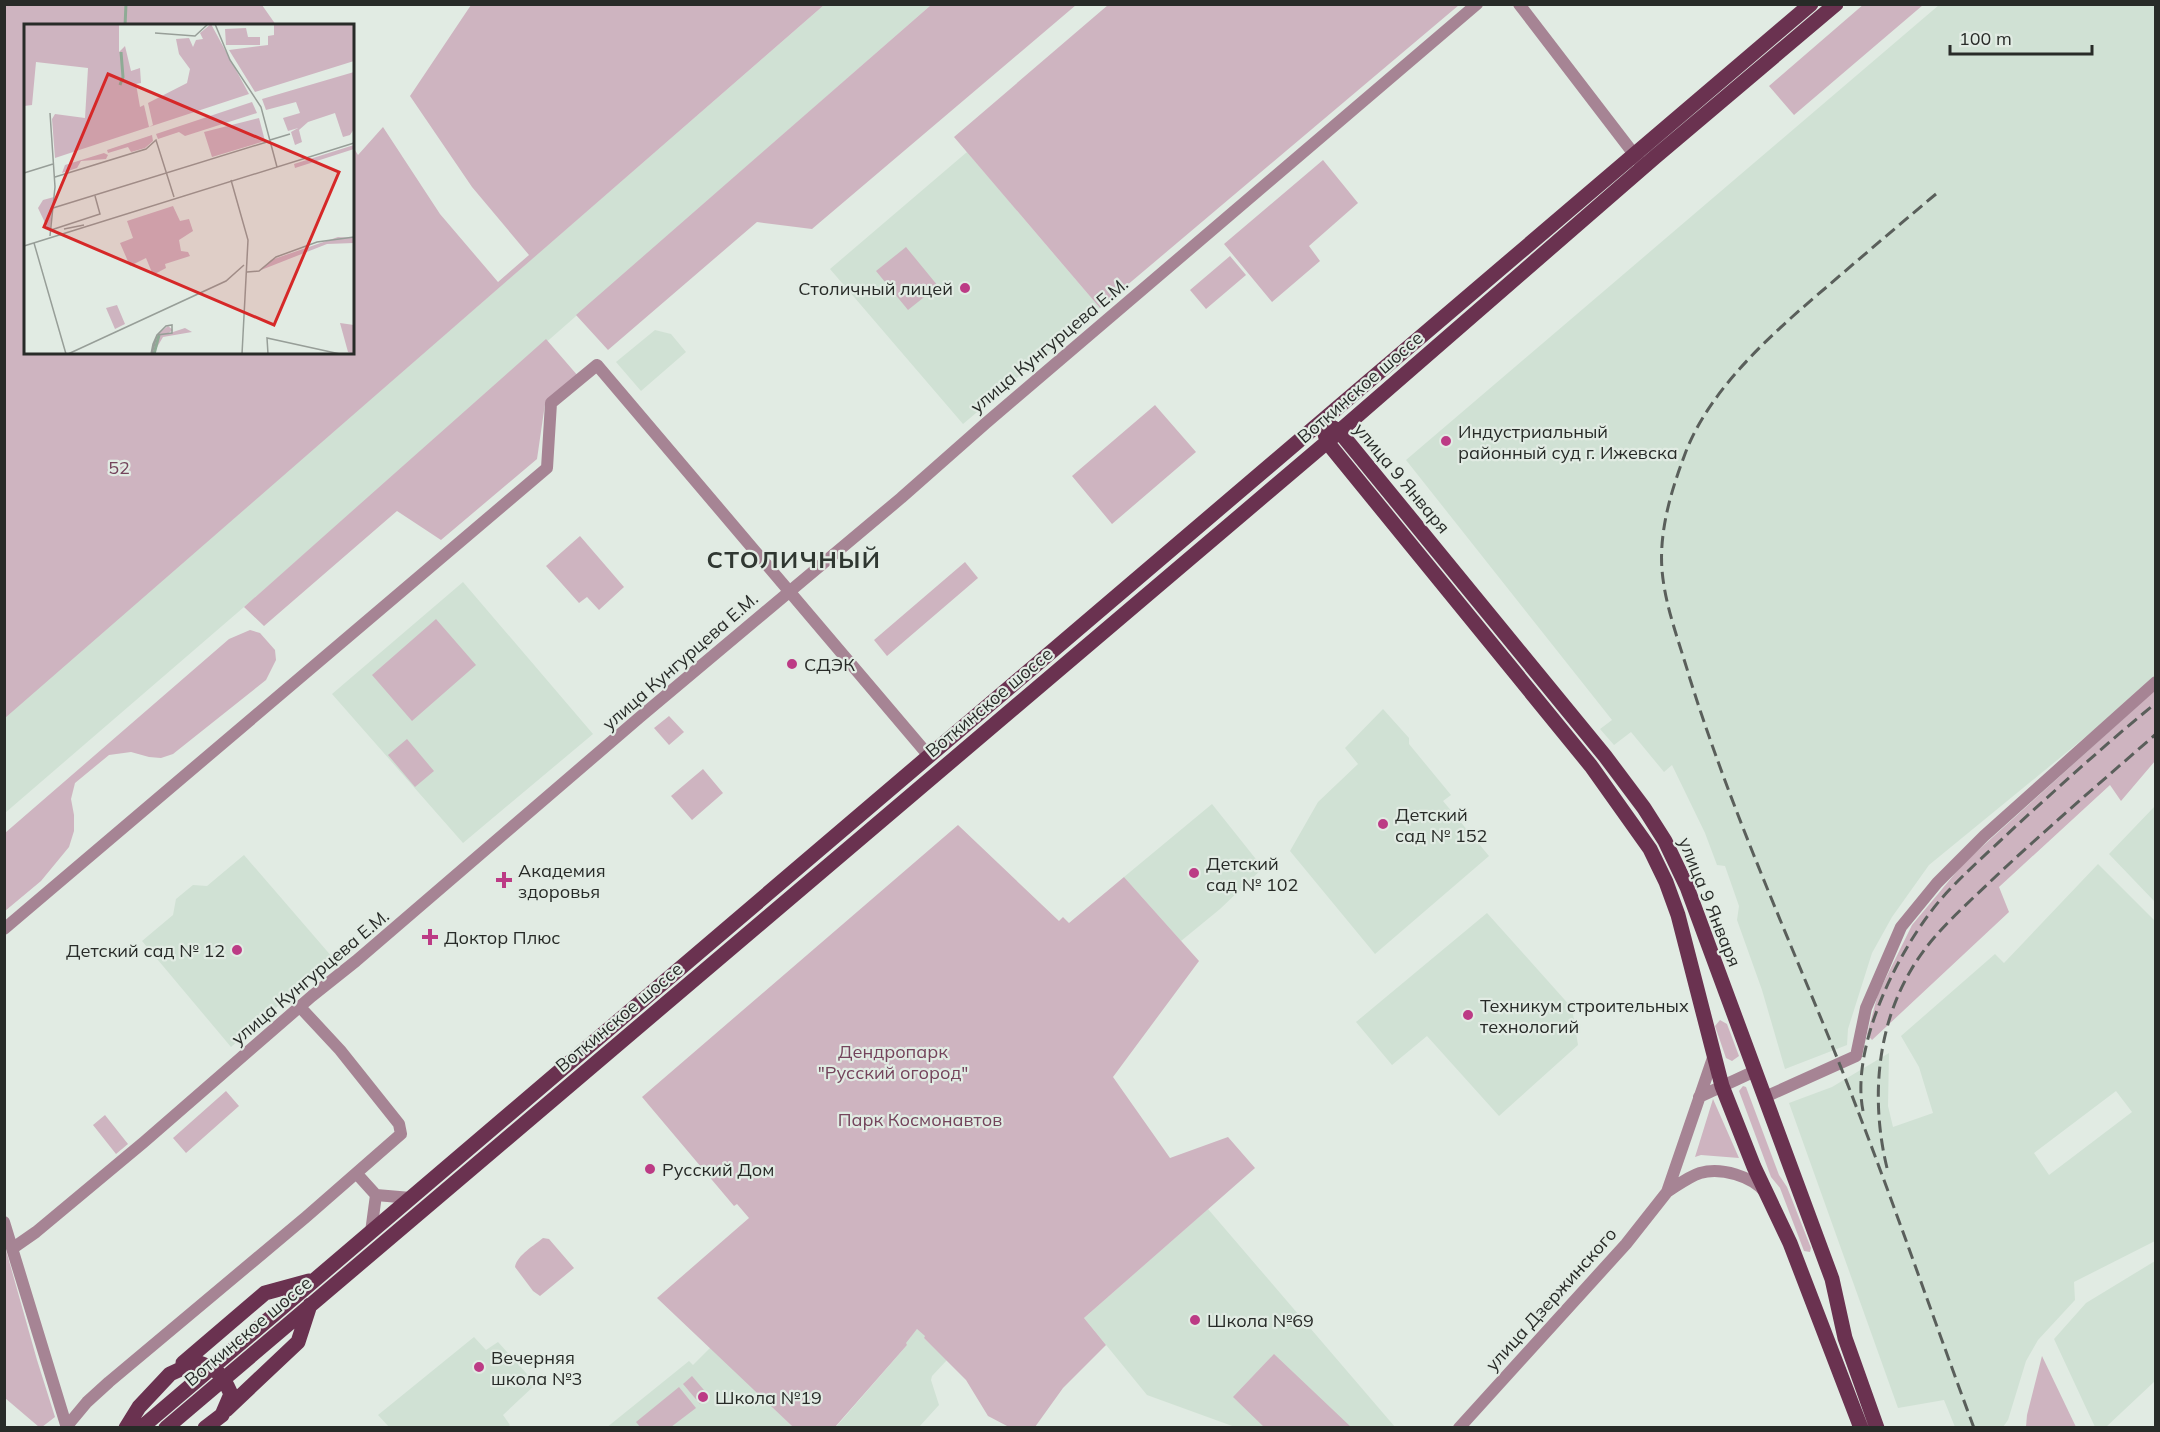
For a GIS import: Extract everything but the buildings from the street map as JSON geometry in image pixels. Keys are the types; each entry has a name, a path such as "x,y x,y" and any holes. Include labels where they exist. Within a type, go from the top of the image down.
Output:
{"main road":[{"name":"Воткинское шоссе","path":"166,1428 1327,442 1811,4"},
{"name":"Воткинское шоссе","path":"141,1428 1322,422 1640,161 1836,4"},
{"name":"улица 9 Января","path":"1322,422 1339,431 1587,733 1644,808 1665,841 1687,887 1832,1279 1845,1338 1877,1428"},
{"name":"улица 9 Января","path":"1322,422 1327,442 1573,744 1650,849 1666,882 1685,939 1722,1086 1754,1167 1770,1198 1799,1267 1861,1428"},
{"path":"1573,744 1587,733"},
{"path":"1799,1267 1824,1257"},
{"path":"126,1428 139,1407 170,1374 265,1293 315,1280"},
{"path":"205,1428 298,1342 311,1304"},
{"path":"170,1374 196,1362 212,1367 223,1378 231,1394 222,1414"}],"street":[{"name":"улица Кунгурцева Е.М.","path":"13,1248 36,1232 155,1133 300,1006 901,498 1477,4"},
{"path":"1519,4 1640,161"},
{"path":"4,929 547,468 551,403 597,365 929,756"},
{"path":"1765,1097 1856,1056 1866,1008 1901,927 1937,883 1984,836 2156,682"},
{"path":"67,1427 87,1402 109,1382 357,1174 401,1134 399,1124 340,1050 300,1006"},
{"name":"улица Дзержинского","path":"1459,1428 1626,1244 1667,1192 1714,1055"},
{"path":"1699,1097 1755,1071"},
{"name":"улица Дзержинского","path":"1667,1192 1702,1173 1731,1173 1761,1188 1770,1198"},
{"path":"357,1174 376,1195 411,1198"},
{"path":"370,1232 376,1195"},
{"path":"4,1222 67,1427"}],"shaded area":[{"path":"824,5 931,5 244,607 5,813 4,718"},
{"path":"1939,5 2155,5 2155,680 1929,865 1892,917 1872,953 1848,1029 1847,1045 1785,1069 1762,990 1737,920 1739,906 1725,866 1717,865 1705,833 1672,765 1664,772 1631,732 1614,745 1600,729 1612,720 1406,460"},
{"name":"Столичный лицей","path":"967,152 1100,308 963,424 830,269"},
{"path":"655,330 671,334 686,352 641,391 616,362"},
{"path":"463,582 593,734 463,843 332,694"},
{"name":"Детский сад № 152","path":"1383,709 1409,738 1409,744 1451,795 1443,801 1489,856 1375,954 1290,851 1318,802 1358,764 1345,748"},
{"name":"Детский сад № 102","path":"1212,804 1263,868 1220,909 1181,941 1124,877"},
{"path":"2155,806 2155,902 2109,854"},
{"name":"Детский сад № 12","path":"244,855 333,958 231,1047 142,941 173,915 176,899 193,885 207,886"},
{"path":"2098,864 2155,921 2155,1241 2074,1282 2075,1300 2038,1340 2026,1361 2008,1420 2003,1427 1955,1427 1944,1400 1898,1408 1789,1103 1832,1087 1889,1053 1888,1106 1893,1127 1933,1113 1919,1067 1901,1036 1995,954 2004,963","holes":["2116,1091 2132,1112 2049,1175 2034,1153"]},
{"name":"Техникум строительных технологий","path":"1487,913 1572,1008 1578,1045 1499,1116 1427,1036 1392,1065 1356,1022"},
{"name":"Школа №69","path":"1208,1209 1395,1427 1235,1427 1147,1395 1084,1318"},
{"path":"2155,1261 2155,1381 2106,1427 2095,1427 2054,1339 2086,1303"},
{"path":"917,1329 947,1360 931,1380 939,1405 919,1427 835,1428 907,1345 905,1343"},
{"name":"Вечерняя школа №3","path":"474,1337 486,1350 498,1342 536,1384 503,1415 510,1425 507,1428 389,1427 378,1415"},
{"name":"Школа №19","path":"711,1347 793,1427 606,1428 689,1361 693,1365"}],"green space":[{"name":"52","path":"5,4 262,5 275,24 24,24 24,354 354,354 354,149 358,155 383,127 440,214 498,282 529,255 472,187 410,96 471,5 824,5 5,718"},
{"path":"1864,4 1923,5 1794,115 1769,86"},
{"path":"931,5 1076,5 812,229 757,222 608,350 576,315"},
{"path":"1108,5 1459,5 1100,308 954,137"},
{"path":"1323,160 1358,203 1309,246 1320,261 1272,302 1224,244"},
{"path":"906,247 938,286 908,310 876,271"},
{"path":"1230,256 1246,275 1206,309 1190,290"},
{"path":"546,339 578,376 545,404 537,459 441,540 397,511 264,626 244,607"},
{"path":"1155,405 1196,452 1112,524 1072,476"},
{"path":"580,536 624,587 599,610 587,597 579,603 546,566"},
{"path":"965,562 978,578 887,656 874,640"},
{"path":"436,619 476,665 412,721 372,675"},
{"path":"250,630 260,633 275,650 276,660 266,680 173,754 161,758 131,752 109,755 75,783 71,799 74,831 69,847 41,881 5,911 5,833 229,639"},
{"path":"2155,690 2155,761 2121,801 2110,785 1999,887 2009,912 1872,1040 1867,1034 1878,994 1912,925 1963,864"},
{"path":"669,716 684,732 669,745 654,728"},
{"path":"407,739 434,771 415,787 388,755"},
{"path":"703,769 723,793 692,820 671,796"},
{"name":"Парк Космонавтов","path":"958,825 1059,921 1063,917 1069,923 1124,877 1199,961 1113,1077 1170,1158 1228,1137 1255,1168 1084,1318 1106,1345 1063,1388 1035,1427 1009,1427 988,1416 966,1380 917,1329 906,1343 907,1345 835,1427 793,1427 657,1298 749,1218 737,1204 734,1206 642,1097"},
{"path":"1720,1020 1727,1024 1739,1056 1732,1061 1726,1058 1715,1026"},
{"path":"1743,1086 1746,1087 1779,1175 1787,1187 1811,1248 1810,1252 1804,1251 1780,1188 1771,1177 1739,1091"},
{"path":"226,1091 239,1106 186,1153 173,1138"},
{"path":"1713,1099 1739,1158 1701,1155 1695,1157"},
{"path":"105,1115 128,1144 116,1154 93,1125"},
{"path":"543,1238 549,1239 574,1268 540,1296 533,1291 515,1267 523,1254"},
{"path":"4,1243 55,1417 42,1427 39,1427 5,1398"},
{"path":"1274,1354 1351,1427 1264,1427 1233,1397"},
{"path":"2042,1356 2076,1427 2026,1427"},
{"path":"692,1376 709,1396 700,1404 683,1384"},
{"path":"679,1387 696,1408 671,1427 640,1427 636,1422"}],"waterway":[{"path":"125,24 126,4"}],"railway":[{"path":"1936,194 1809,302 1767,341 1746,361 1711,406 1696,429 1675,482 1664,526 1662,570 1673,625 1721,769 1865,1131 1974,1428"},
{"path":"1863,1111 1861,1085 1864,1057 1871,1028 1894,970 1925,920 1959,880 2016,826 2156,703"},
{"path":"1887,1168 1879,1118 1880,1066 1890,1017 1899,993 1919,957 1938,933 2033,842 2156,734"}],"place":[{"name":"Столичный лицей","path":"965,288"},
{"name":"Индустриальный районный суд г. Ижевска","path":"1446,441"},
{"name":"СДЭК","path":"792,664"},
{"name":"Детский сад № 152","path":"1383,824"},
{"name":"Детский сад № 102","path":"1194,873"},
{"name":"Академия здоровья","path":"504,880"},
{"name":"Доктор Плюс","path":"430,937"},
{"name":"Детский сад № 12","path":"237,950"},
{"name":"Техникум строительных технологий","path":"1468,1015"},
{"name":"Русский Дом","path":"650,1169"},
{"name":"Школа №69","path":"1195,1320"},
{"name":"Вечерняя школа №3","path":"479,1367"},
{"name":"Школа №19","path":"703,1397"}],"district":[{"name":"СТОЛИЧНЫЙ","path":"794,559"}],"park label":[{"name":"Дендропарк \"Русский огород\"","path":"893,1061"}]}
